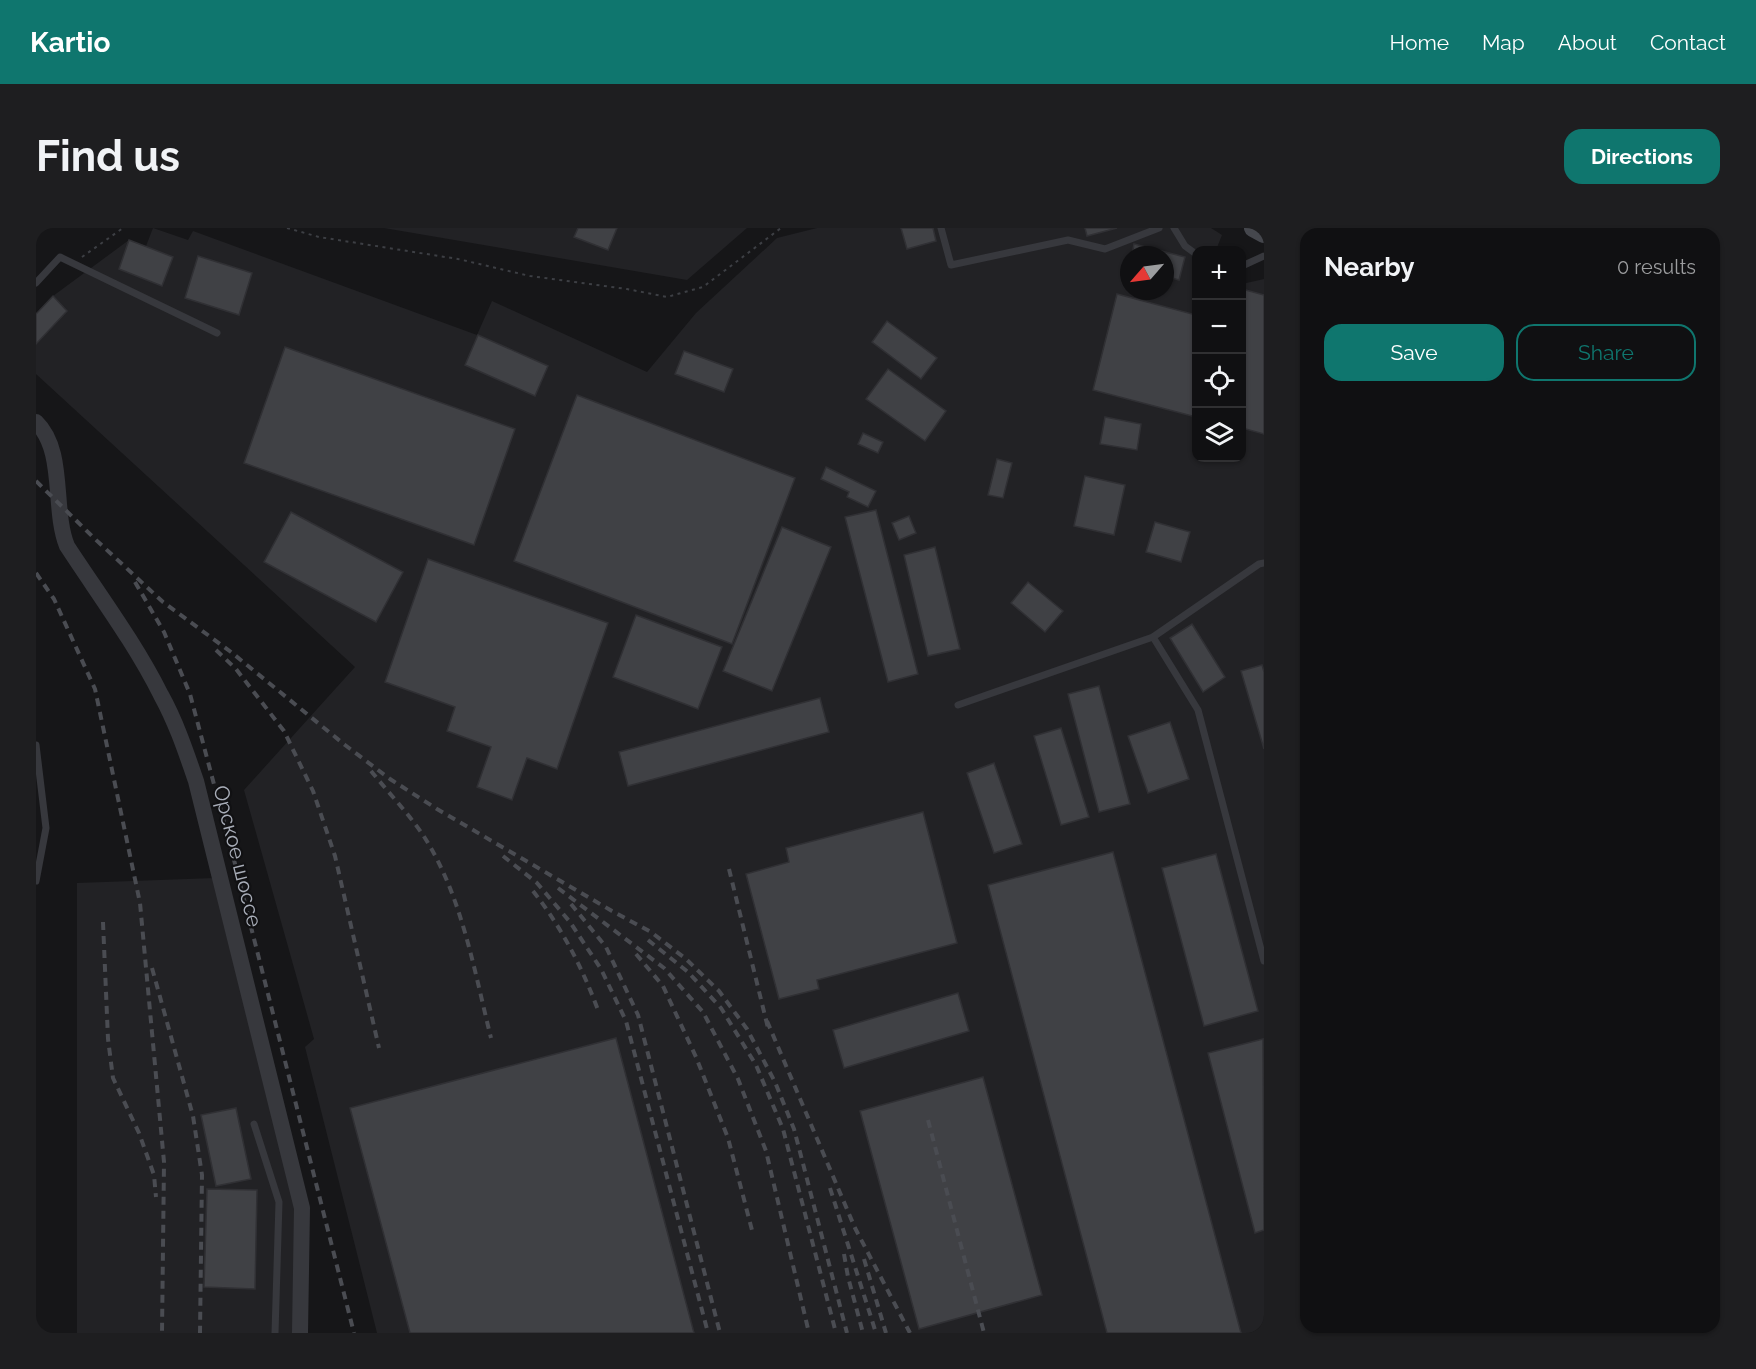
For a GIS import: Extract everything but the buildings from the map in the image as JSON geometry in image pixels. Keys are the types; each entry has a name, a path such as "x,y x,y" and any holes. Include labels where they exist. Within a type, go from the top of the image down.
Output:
{"main road":[{"path":"1253,228 1264,234"}],"street":[{"name":"Орское шоссе","path":"36,422 47,437 53,456 62,533 162,695 181,737 196,781 302,1208 300,1333"}],"lane":[{"path":"941,228 951,265 1068,240 1106,249 1159,228"},
{"path":"1174,228 1185,246 1192,251"},
{"path":"1246,265 1264,256"},
{"path":"36,283 60,257 217,333"},
{"path":"958,705 1153,637 1259,564 1264,563"},
{"path":"1153,637 1198,711 1264,961"},
{"path":"36,746 46,828 36,881"},
{"path":"254,1124 279,1202 275,1333"}],"path":[{"path":"73,264 123,228"},
{"path":"287,228 319,237 458,260 530,276 627,289 667,297 703,287 781,228"}],"shaded area":[{"path":"153,228 188,240 193,231 477,335 492,301 647,372 696,313 777,238 817,228 1211,228 1222,235 1218,246 1192,246 1192,462 1246,462 1246,283 1264,279 1264,1333 377,1333 305,1047 314,1039 244,790 355,667 36,374 36,314 53,296 129,240 146,246"},
{"path":"384,228 747,228 687,280"},
{"path":"215,878 297,1199 294,1333 77,1333 77,883"}],"railway":[{"path":"36,481 163,602 231,652 390,779 437,809 651,932 686,959 719,991 747,1029 775,1082 794,1129 847,1333"},
{"path":"36,573 54,599 95,689 140,903 164,1162 162,1333"},
{"path":"135,582 164,632 190,694 354,1333"},
{"path":"216,650 236,669 284,731 313,791 335,856 379,1048"},
{"path":"371,771 423,835 448,882 465,934 491,1038"},
{"path":"503,856 537,883 570,922 601,969 626,1021 708,1333"},
{"path":"729,869 768,1028"},
{"path":"558,888 664,968 703,1012 738,1079 766,1151 809,1333"},
{"path":"533,891 570,948 598,1010"},
{"path":"571,904 606,947 638,1015 720,1333"},
{"path":"103,922 108,1039 113,1078 139,1133 154,1175 156,1197"},
{"path":"648,940 688,972 721,1008 756,1065 783,1129 836,1333"},
{"path":"636,954 663,986 696,1057 728,1138 753,1234"},
{"path":"152,968 193,1116 202,1175 200,1333"},
{"path":"767,1021 855,1228 910,1333"},
{"path":"928,1120 984,1333"},
{"path":"830,1188 876,1333"},
{"path":"844,1254 863,1333"},
{"path":"864,1259 886,1333"}]}
